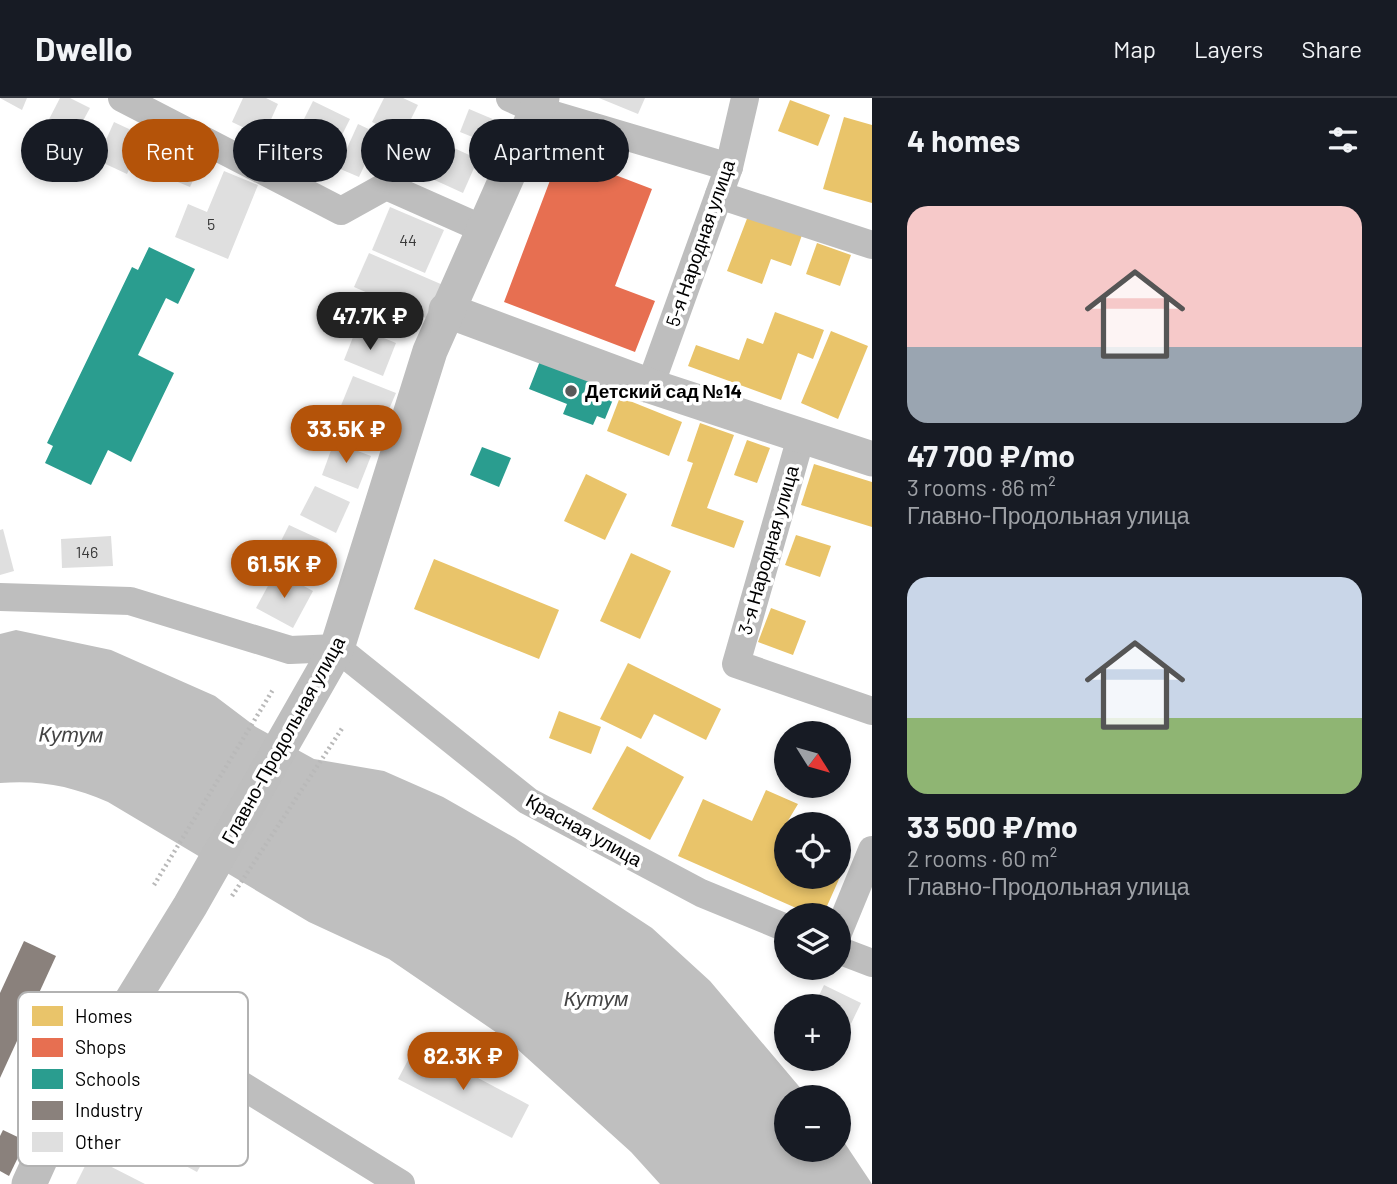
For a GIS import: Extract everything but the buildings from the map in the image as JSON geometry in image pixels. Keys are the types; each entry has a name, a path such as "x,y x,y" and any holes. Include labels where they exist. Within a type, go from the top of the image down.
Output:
{"street":[{"path":"122,98 341,211 386,186 483,229"},
{"name":"5-я Народная улица","path":"650,387 729,167 745,98"},
{"path":"530,102 729,167"},
{"name":"Главно-Продольная улица","path":"138,992 190,906 337,648 430,351 483,229 530,102"},
{"path":"719,195 872,245"},
{"path":"446,310 650,387 872,459"},
{"name":"3-я Народная улица","path":"801,437 736,664 872,711"},
{"path":"0,597 130,601 290,650 337,648"},
{"name":"Красная улица","path":"337,648 528,801 701,892 774,923"},
{"path":"850,903 872,850"},
{"path":"851,955 872,963"},
{"path":"248,1089 401,1184"},
{"name":"Главно-Продольная улица","path":"29,1184 37,1166"}],"path":[{"path":"154,885 274,688"},
{"path":"237,889 343,727"}],"water":[{"name":"Кутум","path":"16,630 111,650 215,696 256,727 314,759 384,771 443,797 515,838 652,928 710,981 774,1057 774,1071 786,1071 798,1085 774,1085 774,1162 851,1162 851,1152 872,1184 660,1184 631,1152 506,1039 389,959 309,922 108,802 55,785 0,783 0,634"}],"place":[{"name":"Детский сад №14","path":"571,391"}]}
